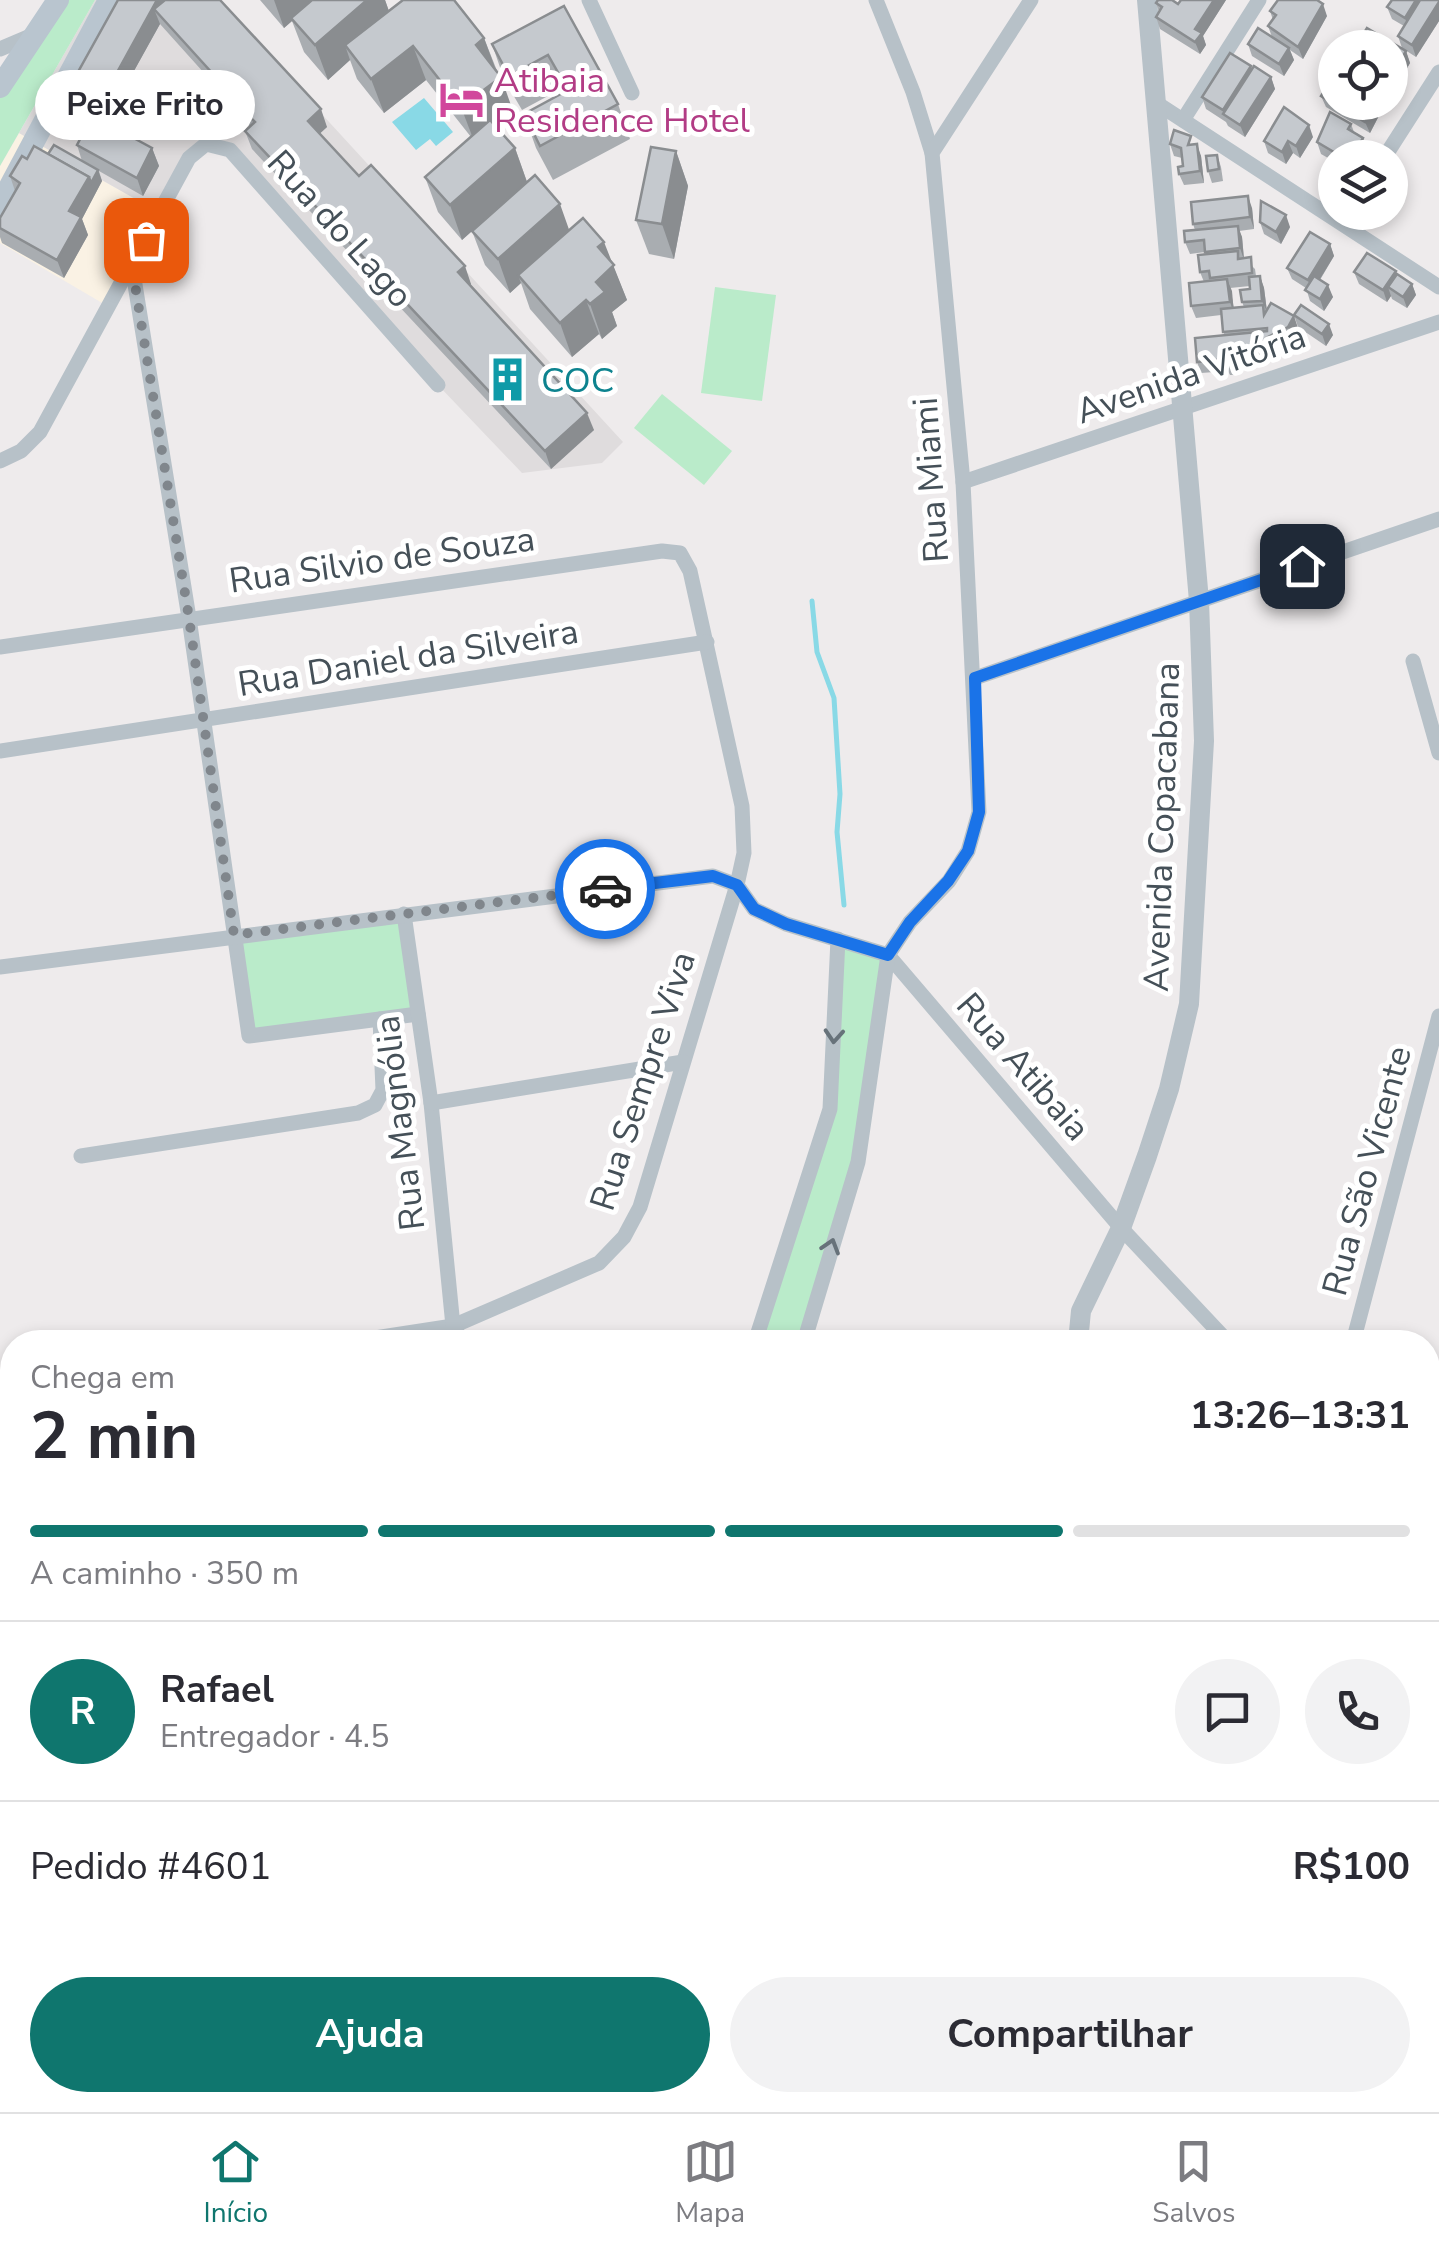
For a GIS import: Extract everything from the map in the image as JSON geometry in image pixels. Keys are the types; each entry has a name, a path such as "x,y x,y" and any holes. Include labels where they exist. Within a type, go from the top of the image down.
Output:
{"main road":[{"path":"0,87 58,0"},
{"path":"0,205 109,0"}],"street":[{"path":"589,0 632,93"},
{"name":"Rua Miami","path":"876,0 932,152 963,482 979,812 968,851 888,955"},
{"path":"932,152 1031,0"},
{"name":"Avenida Copacabana","path":"1079,1330 1081,1311 1121,1228 1169,1089 1189,1004 1204,741 1199,601 1147,0"},
{"path":"1182,120 1259,0"},
{"path":"0,49 33,35"},
{"path":"1396,140 1439,72"},
{"path":"1158,104 1318,202"},
{"name":"Rua do Lago","path":"0,461 20,451 40,432 189,158 206,144 230,150 438,385"},
{"path":"1361,230 1439,287"},
{"path":"132,266 189,618 249,1036 418,1014"},
{"name":"Avenida Vitória","path":"963,482 1439,322"},
{"path":"975,678 1439,519"},
{"name":"Rua Silvio de Souza","path":"0,647 662,551 680,553 690,570 708,642"},
{"name":"Rua Daniel da Silveira","path":"0,751 708,642"},
{"name":"Rua Sempre Viva","path":"433,1330 453,1326 599,1263 624,1237 640,1206 744,852 742,806 708,642"},
{"path":"1413,662 1439,753"},
{"path":"0,967 713,876 737,885 754,909 786,924 888,955 858,1162 809,1330"},
{"name":"Rua Magnólia","path":"404,914 431,1103 453,1326"},
{"path":"759,1330 830,1109 838,939"},
{"name":"Rua Atibaia","path":"888,955 1121,1228 1217,1330"},
{"name":"Rua São Vicente","path":"1355,1330 1439,1016"},
{"path":"81,1156 358,1113 375,1105 383,1090 380,1019"},
{"path":"431,1103 683,1062"},
{"path":"453,1326 456,1330"}],"shaded area":[{"path":"95,0 217,0 623,442 602,463 522,473 438,385 230,150 206,144 160,213 19,133"},
{"path":"19,133 160,213 109,307 0,243 0,166"}],"green space":[{"path":"51,0 95,0 0,166 0,77"},
{"path":"715,287 776,295 762,401 701,393"},
{"path":"662,394 732,451 704,485 634,428"},
{"path":"404,914 418,1014 249,1036 234,935"},
{"path":"838,939 888,955 858,1162 808,1330 759,1330 830,1109"}],"water":[{"path":"424,98 453,132 436,146 430,139 416,150 392,122"}],"building":[{"path":"118,0 157,0 93,116 152,148 137,178 77,145 88,124 58,108"},
{"path":"165,0 220,0 321,109 308,121 359,176 371,165 465,266 458,272 587,413 545,451 245,131 255,122 229,95 237,88 230,81 224,86 154,9"},
{"path":"312,0 367,0 315,45 291,18"},
{"path":"403,0 454,0 484,38 476,45 501,77 461,107 413,46 371,79 345,45"},
{"path":"1158,0 1178,4 1181,0 1214,0 1195,29 1202,33 1195,42 1156,17 1162,7 1156,3"},
{"path":"1278,0 1317,0 1323,4 1298,47 1268,26 1276,15 1270,11"},
{"path":"1392,0 1416,0 1405,18 1387,7"},
{"path":"1420,0 1439,0 1412,45 1408,42 1408,30 1402,30"},
{"path":"564,6 618,104 540,146 524,114 568,90 548,55 509,76 492,44"},
{"path":"1258,28 1289,48 1279,64 1248,44"},
{"path":"1230,53 1251,66 1223,110 1202,97"},
{"path":"1254,66 1271,77 1240,125 1223,114"},
{"path":"1284,107 1309,125 1296,146 1288,141 1282,152 1264,141"},
{"path":"490,120 515,148 450,205 425,177"},
{"path":"1327,120 1344,120 1351,124 1348,129 1363,138 1318,140"},
{"path":"1174,130 1191,136 1188,145 1197,144 1200,171 1179,174 1178,167 1183,166 1181,148 1170,144"},
{"path":"54,145 98,170 91,183 89,177 48,154"},
{"path":"34,146 89,177 69,211 81,217 57,260 0,228 0,218 20,183 10,176 22,156 27,159"},
{"path":"651,147 676,151 662,224 636,220"},
{"path":"1217,155 1219,169 1208,171 1206,156"},
{"path":"535,175 560,204 498,259 472,231"},
{"path":"1248,196 1250,217 1193,224 1191,202"},
{"path":"1261,201 1286,215 1276,232 1260,222"},
{"path":"583,218 604,242 598,247 614,265 596,282 605,292 590,304 586,300 560,323 518,275"},
{"path":"1238,226 1240,248 1205,252 1204,240 1185,242 1184,231"},
{"path":"1310,232 1330,244 1308,280 1287,268"},
{"path":"1238,251 1238,259 1251,257 1252,273 1210,278 1209,271 1200,272 1198,255"},
{"path":"1367,253 1396,271 1383,290 1354,272"},
{"path":"1397,274 1412,284 1403,297 1388,287"},
{"path":"1260,276 1262,301 1242,302 1240,290 1250,289 1249,277"},
{"path":"1314,276 1328,285 1320,299 1305,290"},
{"path":"1227,279 1230,302 1191,306 1189,283"},
{"path":"1271,303 1294,316 1288,327 1266,338 1267,348 1233,351 1234,363 1226,364 1225,359 1197,362 1195,338 1267,331 1223,332 1221,309 1263,305 1264,315"},
{"path":"1301,305 1329,324 1322,334 1294,315"}],"waterway":[{"path":"812,601 817,652 834,698 840,794 837,832 844,905"}],"way so far":[{"path":"146,240 132,266 189,618 234,935 605,889"}],"place":[{"name":"Atibaia Residence Hotel","path":"461,100"},
{"name":"Peixe Frito","path":"146,240"},
{"name":"COC","path":"508,380"}],"route":[{"path":"605,889 713,876 737,885 754,909 786,924 888,955 968,851 979,812 975,678 1302,566"}]}
